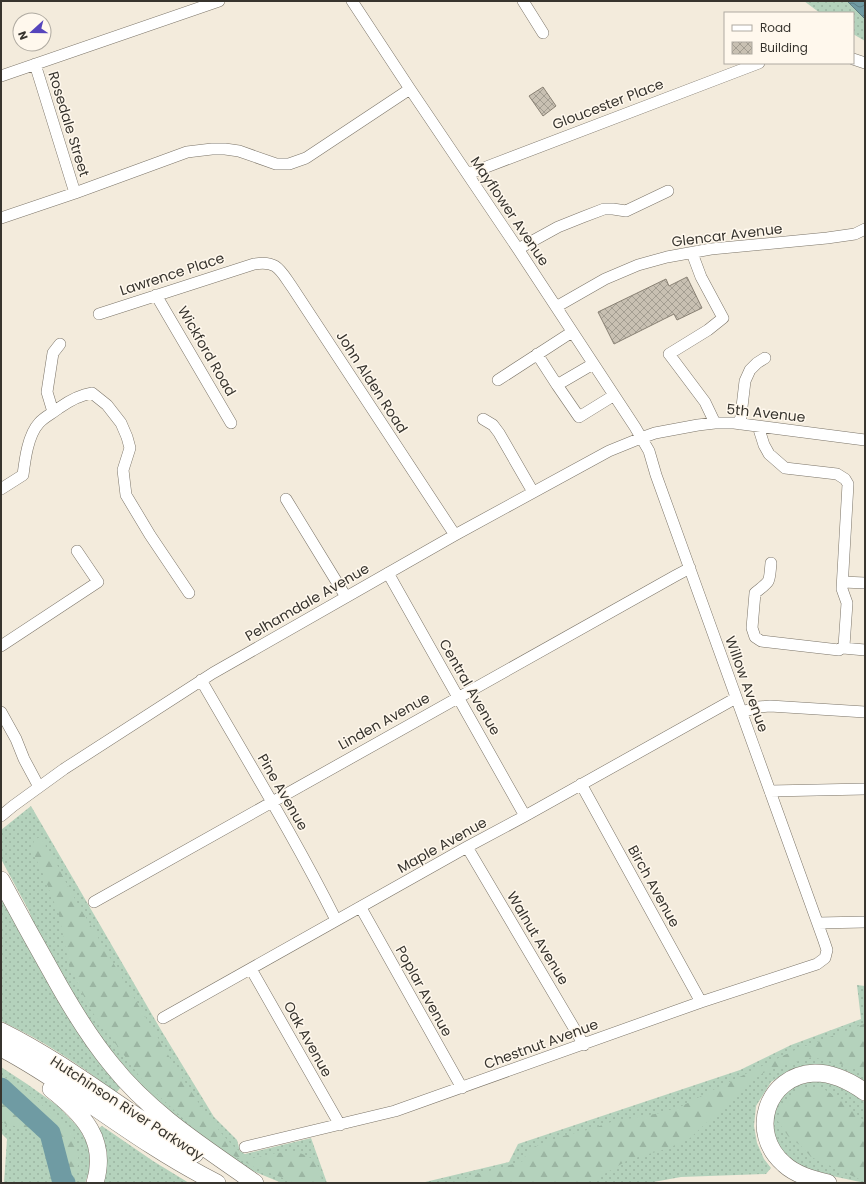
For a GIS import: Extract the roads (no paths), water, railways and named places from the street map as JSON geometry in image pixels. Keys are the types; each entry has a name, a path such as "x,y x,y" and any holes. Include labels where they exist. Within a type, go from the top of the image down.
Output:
{"highway":[{"path":"1,880 75,1014 112,1066 139,1095 162,1116 190,1138 254,1183"},
{"name":"Hutchinson River Parkway","path":"1,1031 50,1058 182,1146 218,1166 254,1183"},
{"name":"Hutchinson River Parkway","path":"1,1048 42,1072 184,1166 217,1183"},
{"path":"1,1059 28,1074 53,1091 69,1104 85,1122 93,1135 99,1154 99,1171 95,1183"},
{"path":"828,1183 795,1172 783,1164 775,1154 768,1142 765,1131 765,1114 768,1105 776,1091 782,1085 792,1078 806,1074 815,1073 841,1079 865,1092"}],"street":[{"path":"1,76 219,1"},
{"name":"Mayflower Avenue","path":"352,1 518,249 641,438"},
{"path":"523,1 543,33"},
{"path":"854,59 865,63"},
{"name":"Rosedale Street","path":"35,64 75,194"},
{"name":"Gloucester Place","path":"468,174 757,64"},
{"path":"1,218 75,194 187,152 212,149 239,151 276,164 298,162 410,89"},
{"path":"518,249 558,227 583,217 604,209 614,208 626,210 668,191"},
{"name":"Glencar Avenue","path":"556,307 605,279 638,265 667,257 711,249 828,238 855,234 865,229"},
{"path":"692,253 700,277 723,318 708,330 669,354 706,402 715,423"},
{"name":"John Alden Road","path":"254,264 263,262 275,265 282,273 455,535"},
{"name":"Lawrence Place","path":"99,314 254,264"},
{"name":"Wickford Road","path":"156,295 231,423"},
{"path":"498,380 572,332"},
{"path":"53,412 47,392 53,354 60,344"},
{"path":"537,354 579,417 613,396"},
{"path":"740,424 745,381 750,370 765,358"},
{"path":"557,385 593,364"},
{"path":"1,489 23,475 25,458 32,433 39,422 69,401 85,394 92,393 107,404 121,423 127,437 130,448 123,470 126,495 150,535 189,593"},
{"path":"483,419 493,425 500,433 533,492"},
{"name":"5th Avenue","path":"641,438 698,425 715,423 758,426 865,440"},
{"path":"758,426 764,445 769,454 785,468 837,474 845,479 848,484 842,589 847,603 843,648"},
{"name":"Pelhamdale Avenue","path":"1,816 70,765 201,680 533,492 609,451 641,438"},
{"name":"Willow Avenue","path":"641,438 649,451 656,475 824,941"},
{"path":"286,499 346,597"},
{"path":"1,646 98,582 77,551"},
{"path":"771,563 770,580 755,593 752,628 755,637 761,641 839,650 843,648 865,650"},
{"name":"Linden Avenue","path":"94,902 690,568"},
{"name":"Central Avenue","path":"388,573 525,816"},
{"path":"843,582 865,583"},
{"name":"Pine Avenue","path":"201,680 273,801 336,920"},
{"name":"Maple Avenue","path":"163,1018 336,920 361,908 467,847 736,698"},
{"path":"742,712 758,707 770,706 865,712"},
{"path":"1,712 16,739 24,759 40,787"},
{"name":"Birch Avenue","path":"581,784 701,1002"},
{"path":"770,791 865,789"},
{"name":"Walnut Avenue","path":"467,847 584,1044"},
{"name":"Poplar Avenue","path":"361,908 462,1088"},
{"path":"818,924 865,922"},
{"name":"Chestnut Avenue","path":"245,1147 395,1112 701,1002 817,964 825,958 827,950 824,941"},
{"name":"Oak Avenue","path":"251,969 340,1125"}],"water":[{"path":"847,1 865,1 865,19"}],"waterway":[{"path":"1,1088 50,1133 62,1179 65,1183"}]}
